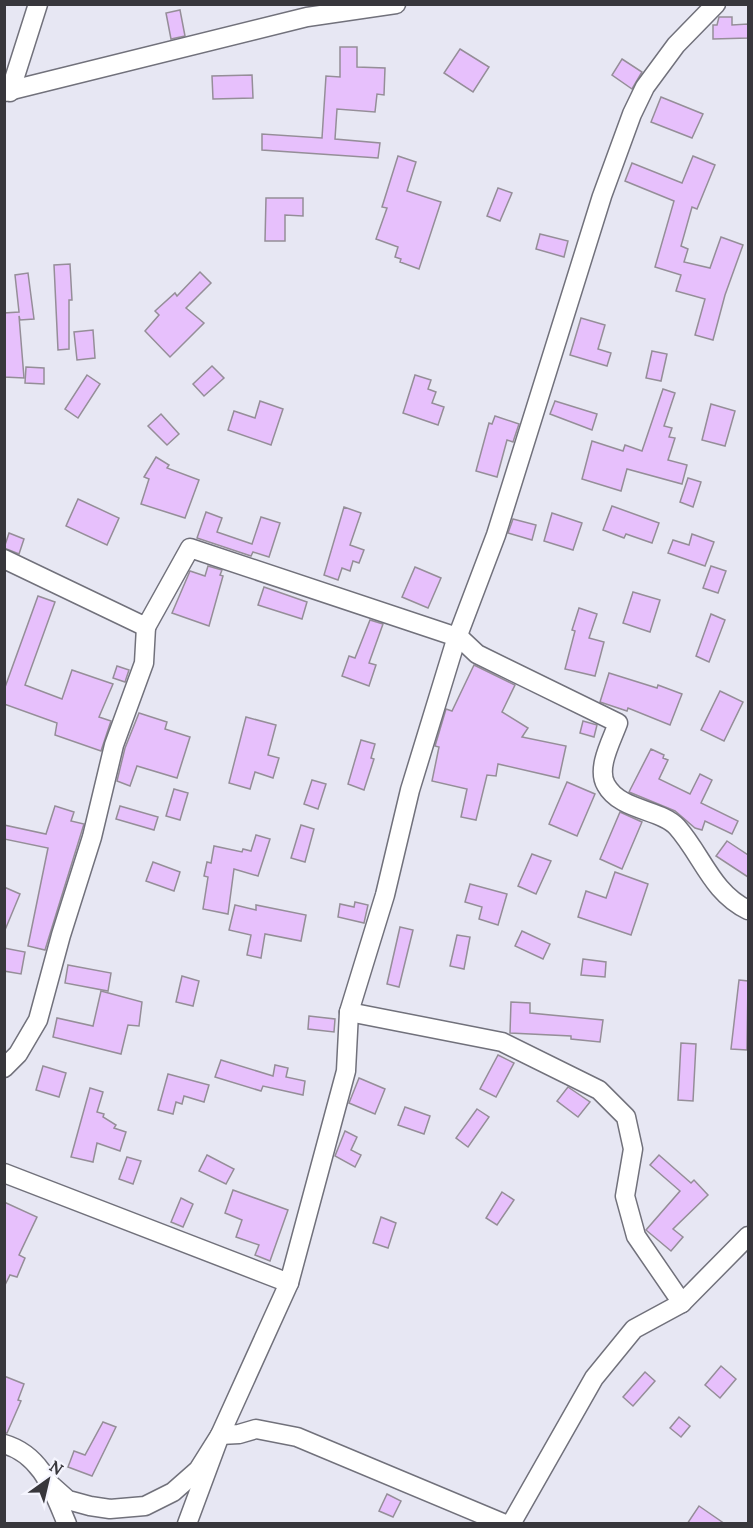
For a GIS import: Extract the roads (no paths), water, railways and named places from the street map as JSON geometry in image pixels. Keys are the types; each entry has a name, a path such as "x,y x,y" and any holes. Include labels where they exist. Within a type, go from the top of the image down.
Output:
{"street":[{"path":"7,92 38,4"},
{"path":"7,92 296,19 396,4"},
{"path":"187,1524 220,1435 290,1282 346,1071 349,1012 385,895 410,790 455,643 460,638 496,534 602,196 632,114 656,70 716,4"},
{"path":"4,1068 18,1054 38,1020 61,935 92,837 114,745 144,663 146,627 190,548 460,638 477,654 618,723 603,768 605,784 618,799 675,825 724,894 748,910"},
{"path":"4,559 146,627"},
{"path":"349,1012 502,1042 599,1090 626,1117 633,1149 625,1196 636,1236 682,1303"},
{"path":"4,1173 290,1282"},
{"path":"511,1524 594,1378 633,1329 682,1303 748,1236"},
{"path":"220,1435 239,1434 256,1429 297,1437 505,1524"},
{"path":"50,1484 68,1500 90,1506 110,1509 145,1506 173,1492 198,1470 220,1435"},
{"path":"4,1444 22,1450 38,1465 50,1484 67,1524"}]}
